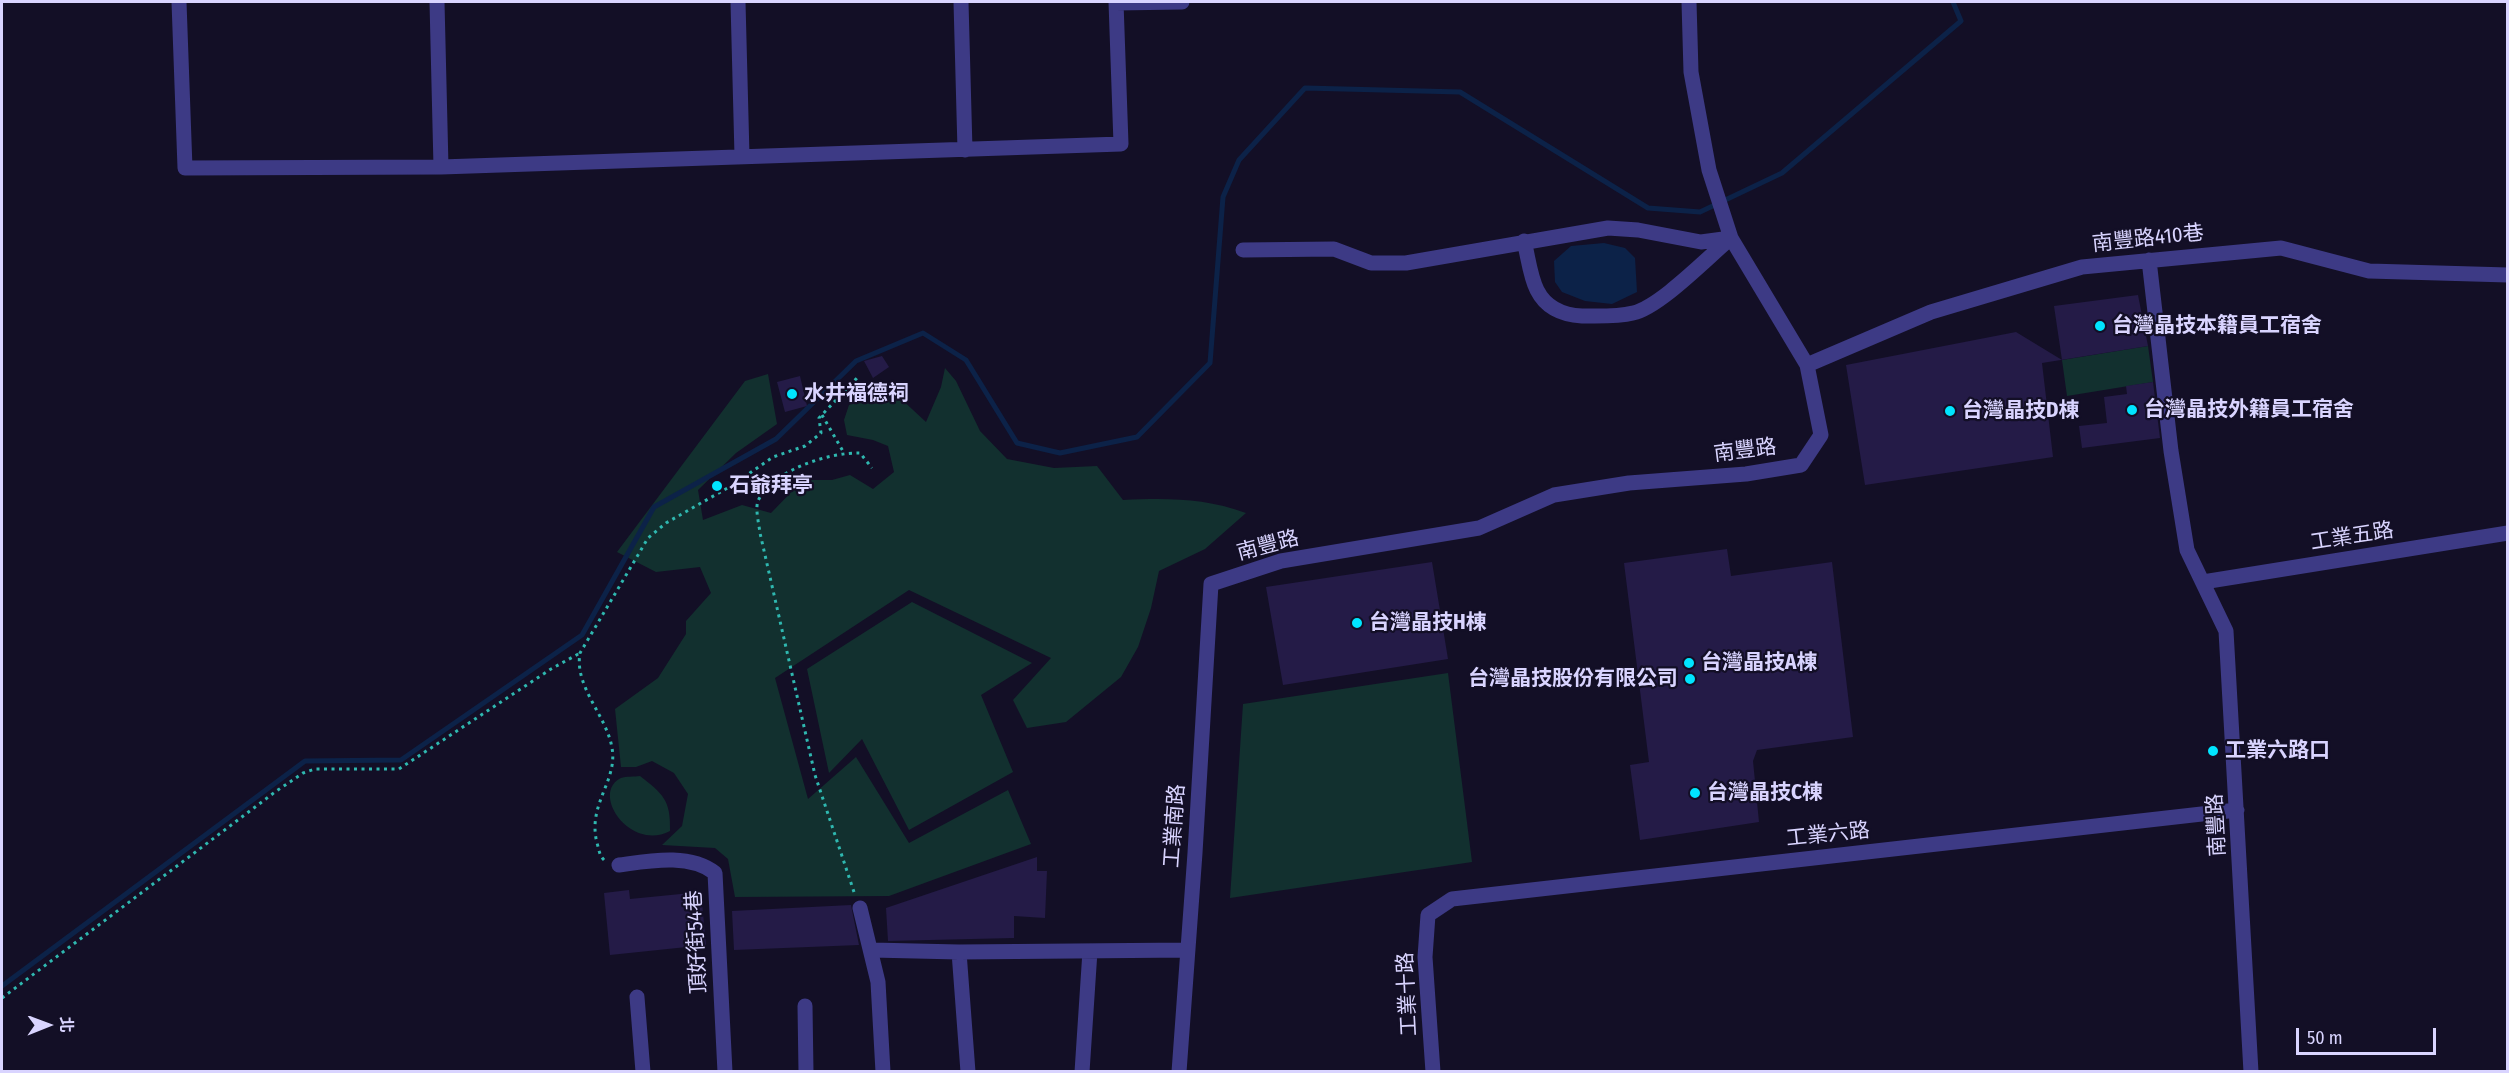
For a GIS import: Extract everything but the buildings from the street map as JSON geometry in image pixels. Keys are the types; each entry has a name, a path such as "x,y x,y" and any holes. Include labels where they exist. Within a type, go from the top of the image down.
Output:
{"street":[{"path":"179,2 185,168 441,167 1121,144 1116,2 1182,2"},
{"path":"436,2 441,167"},
{"path":"738,2 742,156"},
{"path":"961,2 965,150"},
{"name":"南豐路","path":"1210,584 1281,561 1479,528 1554,495 1629,483 1746,474 1801,465 1821,435 1807,365 1731,238 1709,170 1690,72 1689,2"},
{"path":"1243,250 1334,249 1371,263 1406,262 1608,228 1638,230 1701,242 1731,238"},
{"path":"1524,241 1537,290 1553,310 1573,315 1603,316 1633,314 1643,309 1667,293 1731,238"},
{"name":"南豐路410巷","path":"1807,365 1941,308 2082,267 2281,248 2369,271 2508,275"},
{"name":"南豐路","path":"2150,260 2171,451 2187,550 2226,631 2251,1071"},
{"name":"工業五路","path":"2203,582 2508,533"},
{"name":"工業南路","path":"1179,1071 1210,584"},
{"name":"工業六路","path":"1428,915 1452,899 2237,810"},
{"name":"頂好街54巷","path":"618,865 643,862 694,862 715,873 725,1071"},
{"path":"860,908 878,982 883,1071"},
{"name":"工業十路","path":"1428,915 1425,957 1433,1071"},
{"path":"872,950 959,952 1188,950"},
{"path":"1082,1071 1090,951"},
{"path":"959,952 968,1071"},
{"path":"638,997 642,1071"},
{"path":"805,1006 806,1071"}],"path":[{"path":"618,865 606,863 600,855 594,834 594,818 611,767 612,748 584,683 578,663 580,653 648,538 666,523 731,486 773,457 813,440 821,433 819,418 857,378"},
{"path":"822,415 844,453"},
{"path":"860,908 815,775 760,533 757,502 770,484 801,466 844,453 860,453 872,468"},
{"path":"2,998 303,773 315,769 399,769 551,669 580,653"}],"green space":[{"path":"2148,346 2153,382 2067,396 2062,360"},
{"path":"945,368 956,381 980,431 1007,459 1054,468 1097,466 1123,500 1186,500 1215,504 1246,513 1205,549 1159,571 1151,608 1138,647 1121,677 1066,722 1027,728 1013,700 1051,658 909,590 775,678 808,799 856,757 909,843 1008,790 1031,844 889,896 735,897 728,859 715,848 662,845 682,826 688,794 674,773 652,761 636,767 621,767 615,709 658,678 686,634 686,621 711,593 700,567 656,572 617,552 745,381 768,374 777,424 736,453 698,490 703,520 742,505 771,513 803,480 832,480 850,475 873,489 894,472 888,446 873,440 847,435 844,420 849,405 880,390 899,397 926,422 941,387"},
{"path":"912,602 1032,663 981,695 1013,772 909,830 862,739 829,773 807,669"},
{"path":"1448,673 1472,862 1230,898 1243,704"},
{"path":"640,776 664,799 669,812 670,831 655,835 641,834 619,818 612,807 610,796 613,785 621,778"}],"water":[{"path":"1604,243 1625,248 1635,258 1637,292 1612,304 1585,301 1562,292 1555,282 1554,261 1571,246"}],"waterway":[{"path":"2,986 305,761 401,760 582,635 654,507 776,439 856,361 923,333 966,360 1017,443 1060,453 1137,437 1210,363 1223,197 1239,160 1305,88 1460,92 1648,208 1700,212 1782,173 1961,21 1953,2"}],"place":[{"name":"台灣晶技本籍員工宿舍","path":"2100,326"},
{"name":"水井福德祠","path":"792,394"},
{"name":"台灣晶技外籍員工宿舍","path":"2132,410"},
{"name":"台灣晶技D棟","path":"1950,411"},
{"name":"石爺拜亭","path":"717,486"},
{"name":"台灣晶技H棟","path":"1357,623"},
{"name":"台灣晶技A棟","path":"1689,663"},
{"name":"台灣晶技股份有限公司","path":"1690,679"},
{"name":"工業六路口","path":"2213,751"},
{"name":"台灣晶技C棟","path":"1695,793"}]}
